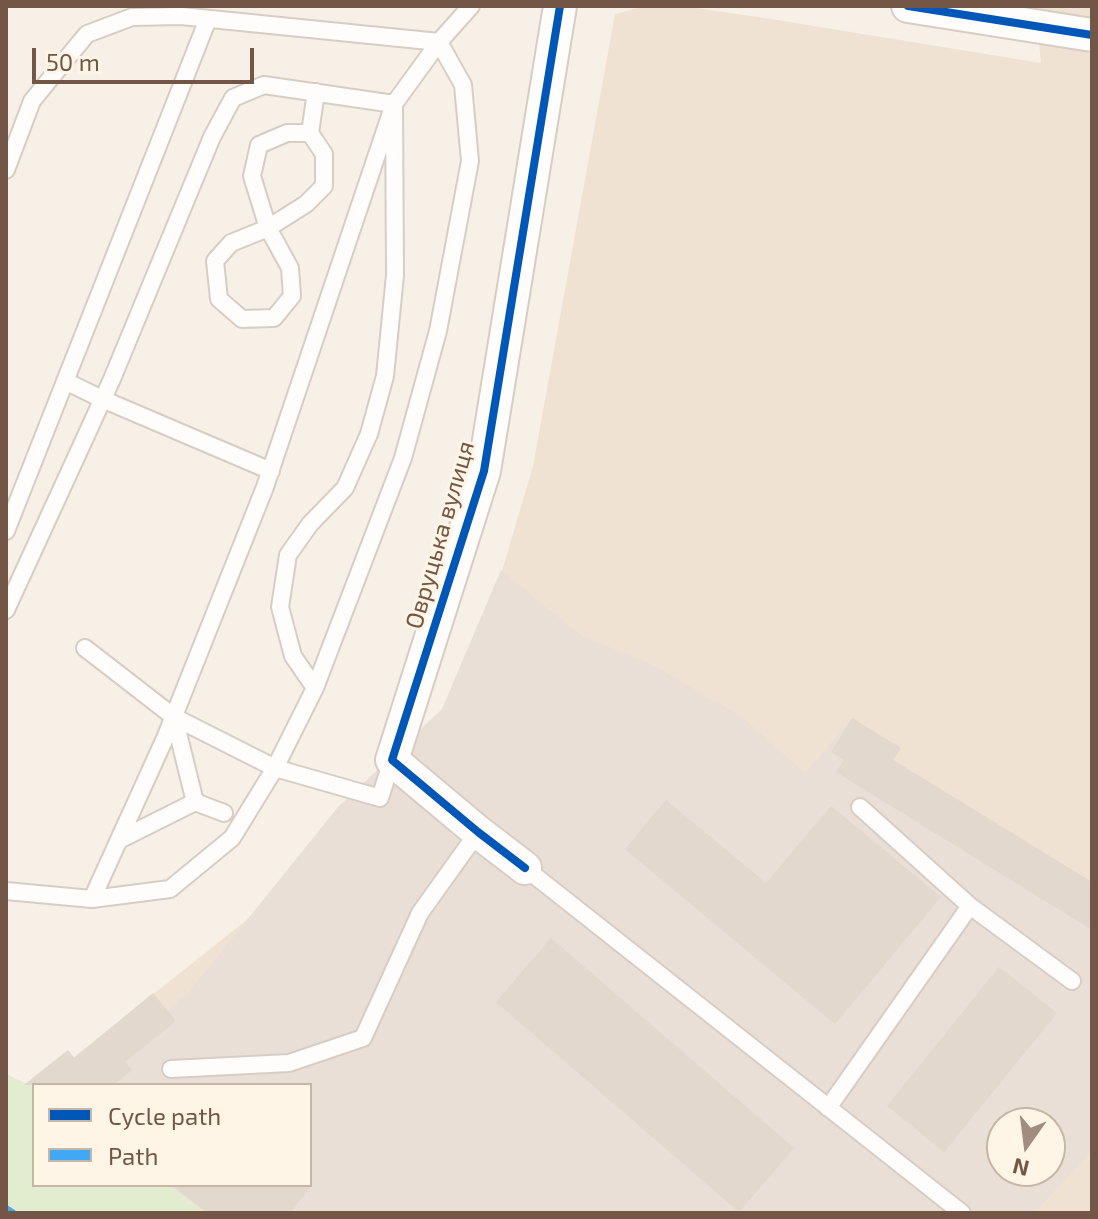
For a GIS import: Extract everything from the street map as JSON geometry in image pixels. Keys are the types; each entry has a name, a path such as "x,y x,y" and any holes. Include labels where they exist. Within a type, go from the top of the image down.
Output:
{"street":[{"name":"Овруцька вулиця","path":"392,760 484,471 560,6"},
{"path":"908,6 1016,15 1092,35"},
{"path":"392,760 525,868"}],"lane":[{"path":"92,899 174,717 271,471 394,104 439,42 471,6"},
{"path":"6,170 32,101 87,34 132,17 181,16 439,42"},
{"path":"6,531 208,19"},
{"path":"6,891 92,899 170,889 232,838 275,768 315,688 403,458 441,316 470,161 463,85 439,42"},
{"path":"6,610 102,399 212,137 233,98 264,85 394,104"},
{"path":"310,133 287,133 259,145 252,176 268,228 290,268 292,296 274,318 242,319 219,299 215,261 231,243 268,228 306,204 324,186 324,154 310,133 316,92"},
{"path":"315,688 293,656 280,607 288,555 310,524 345,488 369,434 385,376 395,275 394,104"},
{"path":"65,381 271,471"},
{"path":"85,648 174,717 275,768 380,798 392,760"},
{"path":"174,717 195,802"},
{"path":"119,840 195,802 224,813"},
{"path":"860,807 970,906 1072,981"},
{"path":"171,1069 289,1063 363,1038 420,913 478,832"},
{"path":"525,868 962,1213"},
{"path":"828,1108 970,906"}],"shaded area":[{"path":"646,6 682,6 1041,63 1035,6 1092,6 1092,1213 208,1213 312,1187 312,1083 34,1083 31,1079 68,1050 74,1057 253,915 340,805 439,878 494,598 533,466 615,14"},
{"path":"501,570 582,636 651,664 742,717 805,773 852,718 901,748 894,760 1092,882 1092,1151 1066,1179 1066,1107 986,1107 986,1187 1058,1187 1034,1213 205,1213 172,1187 312,1187 312,1083 81,1083 188,993 338,807 442,709"}],"green space":[{"path":"6,1074 32,1086 32,1187 172,1187 205,1213 6,1213"}],"building":[{"path":"852,718 901,748 893,760 1092,882 1092,930 836,772 844,760 831,752"},
{"path":"666,800 766,883 831,806 941,897 835,1024 625,849"},
{"path":"551,938 794,1148 739,1212 496,1002"},
{"path":"999,967 1057,1013 944,1152 887,1106"},
{"path":"153,993 176,1021 125,1062 132,1070 116,1083 24,1085 68,1050 74,1058"},
{"path":"174,1187 310,1187 290,1213 208,1213"}],"marked path":[{"path":"6,1208 14,1213"}],"cycle path":[{"path":"525,868 392,760 484,471 560,6"},
{"path":"908,6 1092,35"}]}
